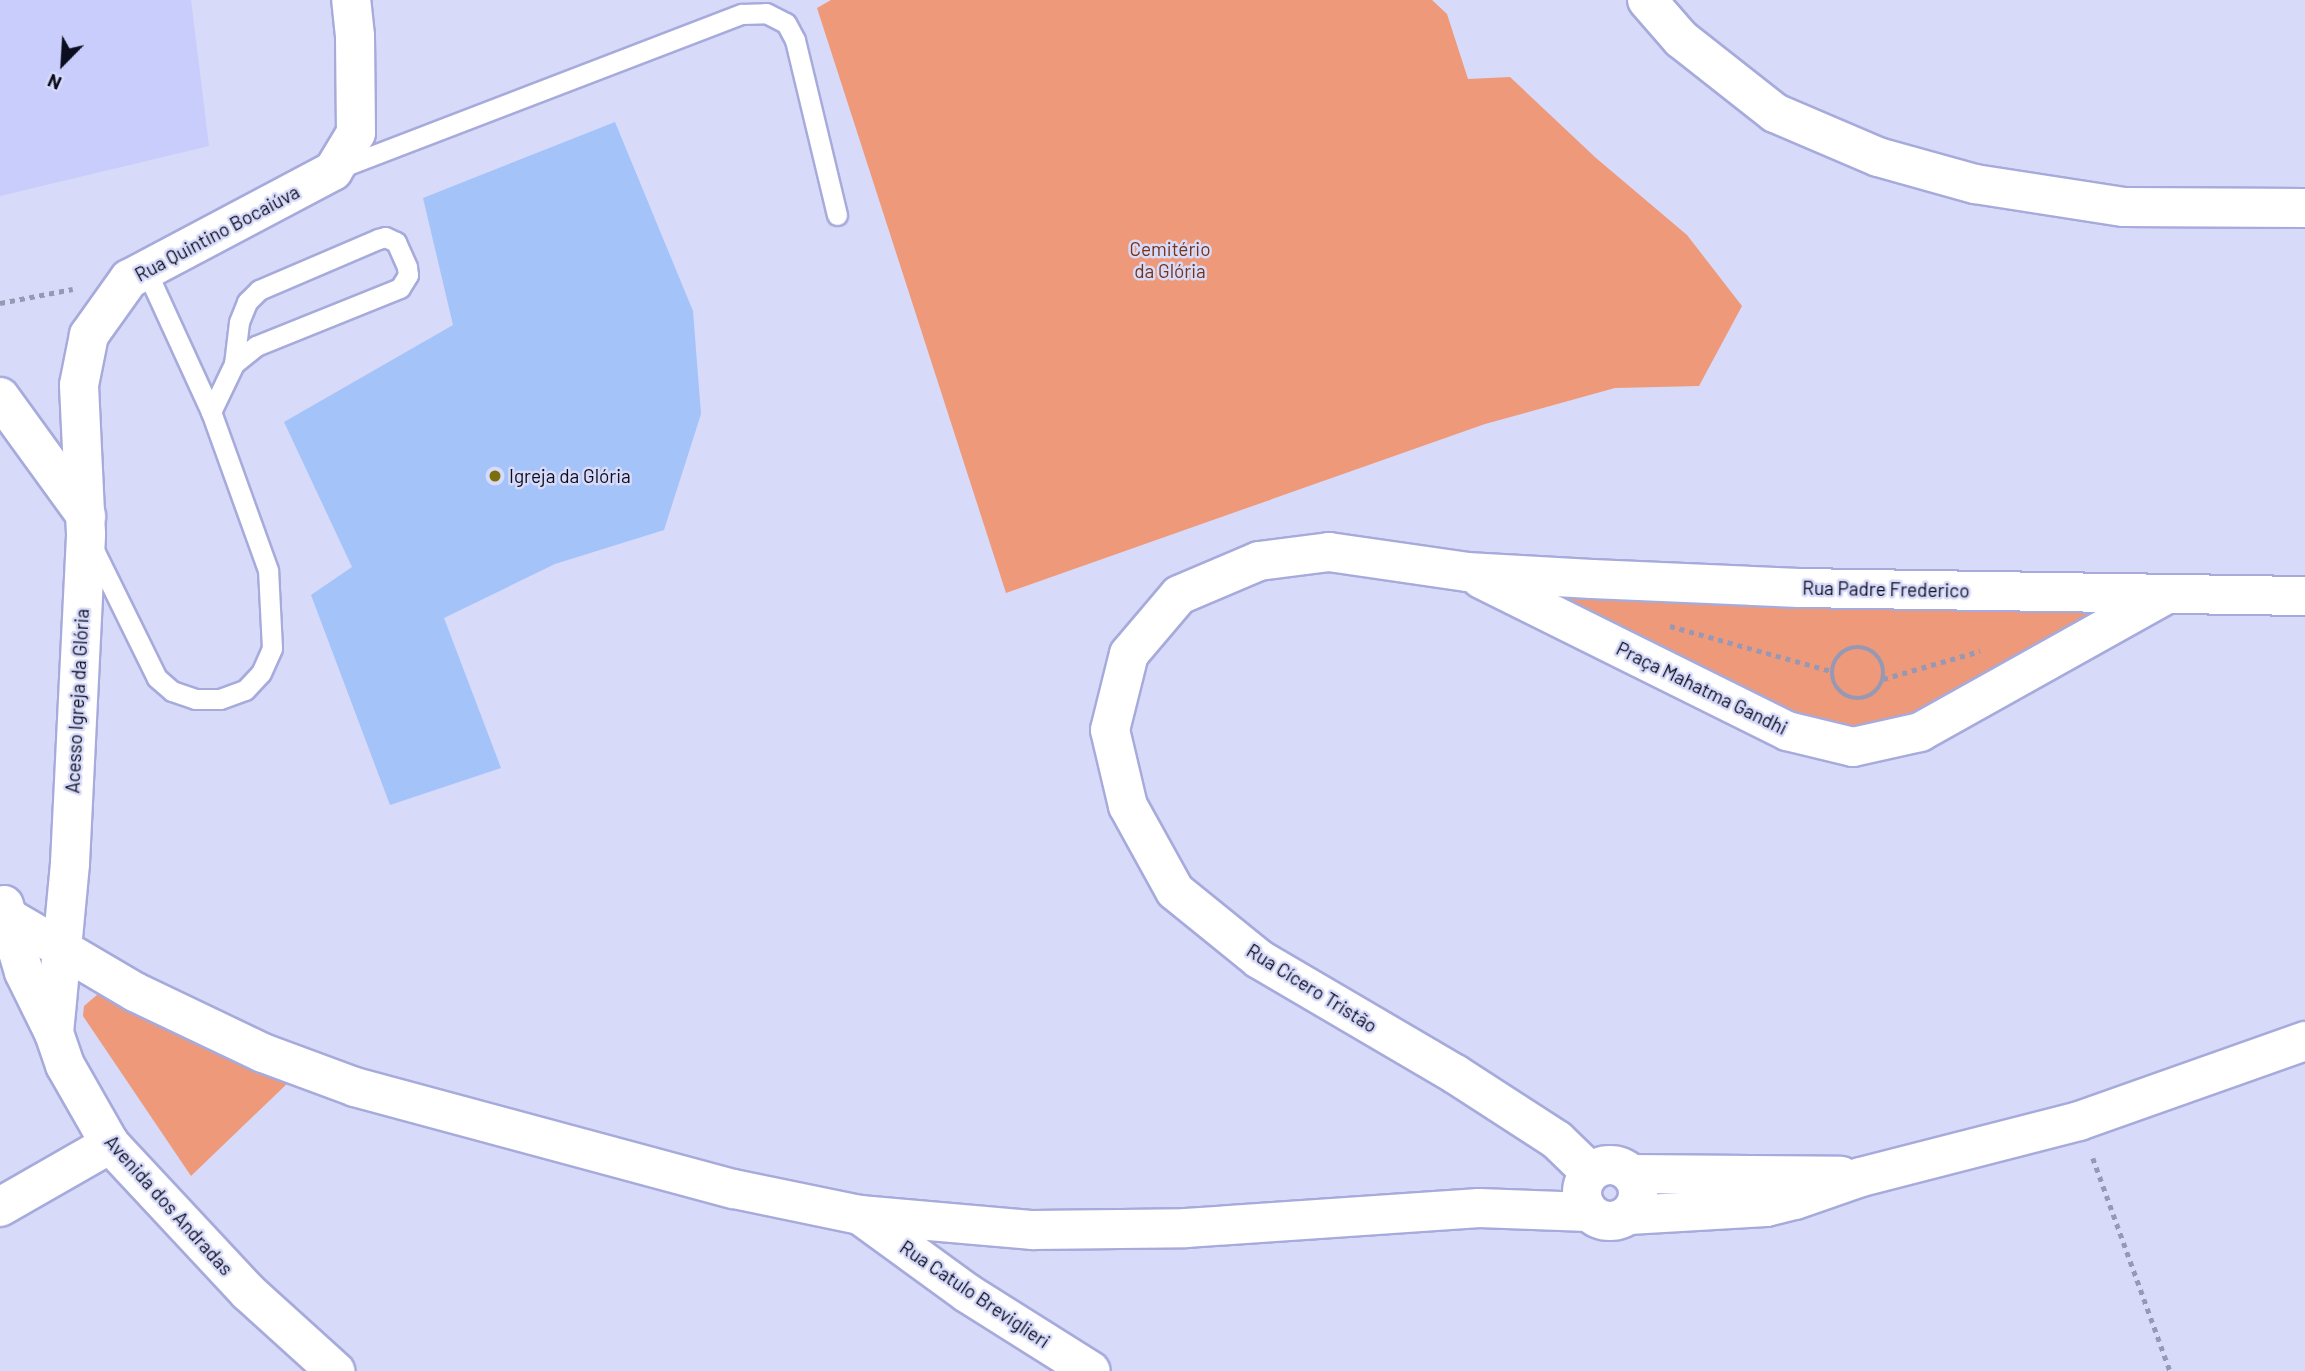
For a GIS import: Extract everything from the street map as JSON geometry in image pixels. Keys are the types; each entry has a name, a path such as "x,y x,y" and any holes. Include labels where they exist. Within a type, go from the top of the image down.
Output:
{"street":[{"path":"333,171 356,133 355,36 351,0"},
{"path":"1647,0 1681,39 1775,113 1878,157 1975,184 2124,207 2305,208"},
{"name":"Rua Quintino Bocaiúva","path":"86,525 79,385 89,335 138,274 333,171"},
{"path":"0,397 86,525"},
{"name":"Acesso Igreja da Glória","path":"54,1033 70,863 86,525"},
{"name":"Rua Cícero Tristão","path":"1467,572 1329,552 1259,561 1179,595 1129,654 1110,730 1128,806 1175,891 1259,959 1455,1074 1557,1140 1587,1188"},
{"name":"Rua Padre Frederico","path":"1467,572 1799,588 2305,596"},
{"name":"Praça Mahatma Gandhi","path":"1467,572 1787,731 1853,747 1920,732 2167,594"},
{"path":"3,904 62,949 135,992 263,1053 355,1087 734,1189 860,1215 1033,1230 1186,1228 1479,1208 1587,1188 1611,1165 1631,1174 1772,1173 1861,1177"},
{"name":"Avenida dos Andradas","path":"3,904 24,972 54,1033 65,1065 110,1144 248,1292 335,1371"},
{"path":"1587,1188 1608,1222 1629,1215 1766,1207 1796,1200 1861,1177 2079,1121 2305,1041"},
{"path":"0,1207 110,1144"},
{"path":"1629,1215 1638,1195 1631,1174"},
{"name":"Rua Catulo Breviglieri","path":"860,1215 967,1293 1091,1371"}],"lane":[{"path":"333,171 743,14 766,13 786,23 795,40 836,215"},
{"path":"211,412 234,364 239,322 247,302 259,290 378,239 385,237 396,242 407,267 405,282 400,288 256,346 234,364"},
{"path":"86,525 157,678 172,691 195,699 220,699 245,690 261,673 272,648 268,570 211,412 138,274"}],"path":[{"path":"0,303 138,274"},
{"path":"1852,648 1869,649 1881,662 1884,670 1880,687 1866,698 1849,698 1836,688 1832,679 1833,663 1844,650 1852,648"},
{"path":"2079,1121 2170,1371"}],"shaded area":[{"path":"0,0 191,0 209,146 0,196"}],"green space":[{"name":"Cemitério da Glória","path":"831,0 1432,0 1447,14 1468,79 1510,77 1596,158 1687,235 1742,306 1699,386 1615,388 1485,424 1006,593 817,8"},
{"path":"1533,588 2113,611 1917,720 1854,731 1795,718"},
{"path":"97,995 292,1079 191,1176 83,1016 84,1006"}],"building":[{"name":"Igreja da Glória","path":"615,122 693,311 701,414 664,530 555,564 444,618 501,768 390,805 311,595 352,567 284,422 453,325 423,198"}],"place":[{"name":"Igreja da Glória","path":"495,476"}]}
